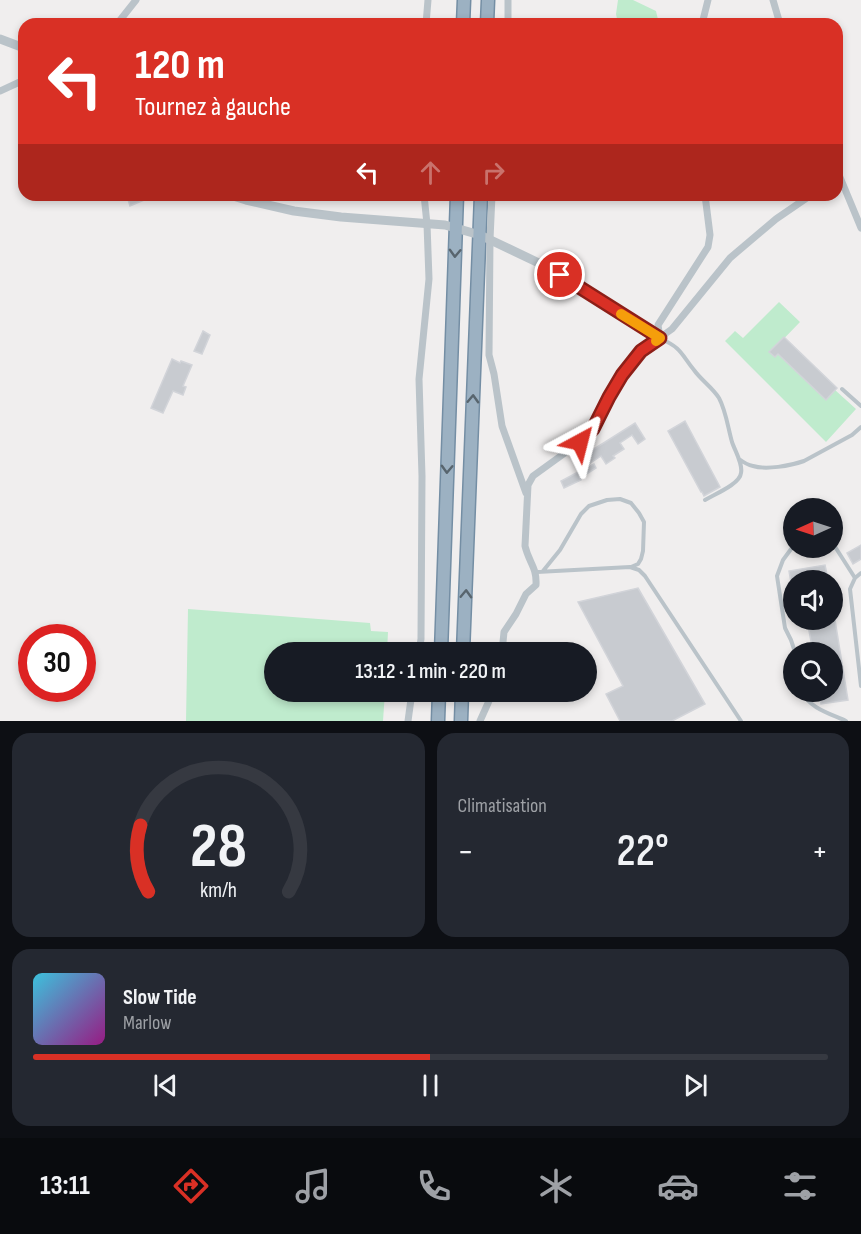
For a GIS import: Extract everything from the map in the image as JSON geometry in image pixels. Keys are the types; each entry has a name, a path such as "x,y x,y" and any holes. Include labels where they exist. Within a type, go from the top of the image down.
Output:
{"highway":[{"path":"463,18 464,0"},
{"path":"487,18 488,0"},
{"path":"441,642 457,201"},
{"path":"465,642 485,237 482,201"},
{"path":"438,721 439,702"},
{"path":"461,721 462,702"}],"street":[{"path":"122,18 136,0"},
{"path":"426,18 428,0"},
{"path":"507,18 508,0"},
{"path":"704,18 708,0"},
{"path":"773,0 778,18"},
{"path":"0,39 18,46"},
{"path":"0,91 18,83"},
{"path":"843,183 859,218 861,228"},
{"path":"251,201 341,217 456,227 485,237 543,265 660,338"},
{"path":"421,642 422,488 419,379 428,290 425,201"},
{"path":"491,201 485,237 489,356 502,426 528,498"},
{"path":"660,338 658,325 708,247 711,235 706,201"},
{"path":"503,642 504,632 526,594 536,585 540,572 528,556 525,546 528,484 533,477 580,442 593,429 622,375 641,351 672,329 730,258 776,219 802,201"},
{"path":"408,721 411,702"},
{"path":"480,721 489,702"}],"lane":[{"path":"660,338 674,344 682,352 693,370 718,397 741,468 737,482 705,500"},
{"path":"842,388 861,406"},
{"path":"738,459 760,468 795,464 852,435 861,427"},
{"path":"607,500 631,503 644,522 643,551 638,564 630,567 540,572 560,550 581,514 589,506 607,500"},
{"path":"784,558 777,576 785,628 792,642"},
{"path":"842,558 855,578"},
{"path":"630,567 639,570 645,576 741,721"},
{"path":"861,573 855,578 850,589 861,686"},
{"path":"810,702 823,711 846,721"}],"green space":[{"path":"618,0 633,0 656,11 658,18 617,18"},
{"path":"779,302 800,322 770,353 775,357 778,354 826,400 835,390 856,409 826,442 725,341 735,331 743,338"},
{"path":"188,609 370,623 371,631 388,632 388,642 264,642 264,702 384,702 383,721 186,721"}],"building":[{"path":"128,201 142,201 130,206"},
{"path":"203,331 210,335 202,354 194,351"},
{"path":"784,337 837,388 826,400 778,354 775,357 769,352"},
{"path":"172,359 192,365 183,386 186,387 183,395 173,391 163,413 151,408"},
{"path":"685,421 720,487 704,496 668,431"},
{"path":"635,423 645,439 638,444 632,435 620,443 624,449 613,456 615,458 606,464 601,456 589,464 590,466 594,464 596,468 580,478 581,480 564,488 561,481 582,470 575,461"},
{"path":"861,545 861,559 853,564 847,553"},
{"path":"825,565 826,570 795,570"},
{"path":"638,588 705,704 672,721 620,721 606,694 623,686 578,602"},
{"path":"809,630 837,630 839,642 811,642"},
{"path":"843,669 848,700 843,701"}],"slow traffic":[{"path":"621,314 660,338 656,341"}],"route":[{"path":"560,275 660,338 641,351 622,375 593,429 580,442"}]}
